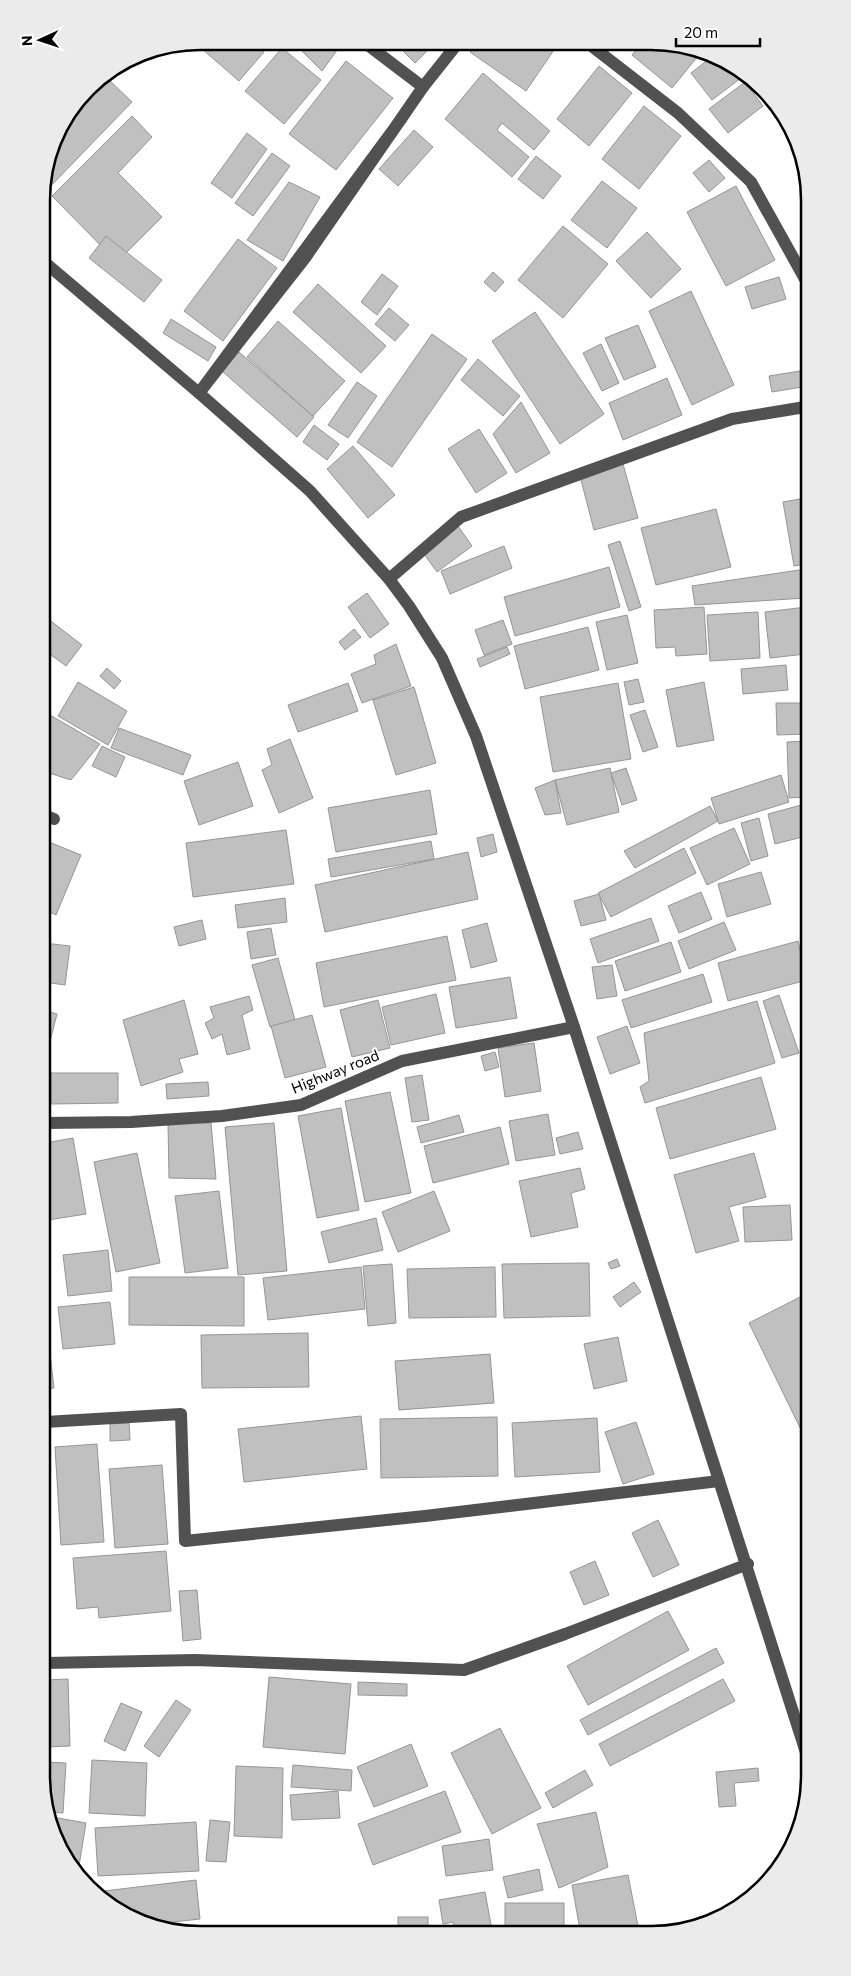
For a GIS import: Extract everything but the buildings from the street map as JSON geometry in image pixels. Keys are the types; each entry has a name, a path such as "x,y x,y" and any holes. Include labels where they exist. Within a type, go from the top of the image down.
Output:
{"street":[{"path":"374,50 423,87"},
{"path":"199,393 423,87 452,50"},
{"path":"597,50 678,113 751,182 801,272"},
{"path":"50,267 199,393 310,491 389,579 409,606 442,658 476,736 574,1027 719,1481 748,1564 801,1736"},
{"path":"389,579 461,517 732,419 801,408"},
{"name":"Highway road","path":"50,1123 76,1124 195,1118 301,1105 402,1061 574,1027"},
{"path":"50,1422 181,1414 185,1541 425,1516 719,1481"},
{"path":"50,1663 195,1660 464,1670 565,1634 748,1564"}]}
